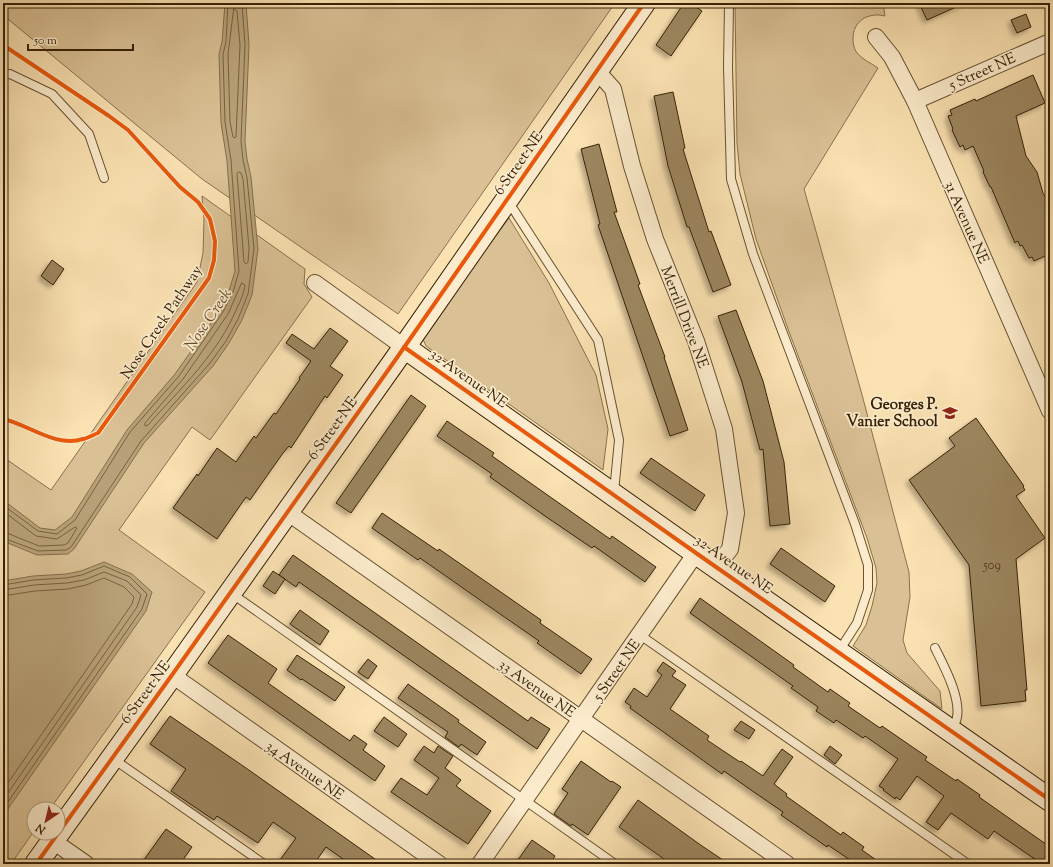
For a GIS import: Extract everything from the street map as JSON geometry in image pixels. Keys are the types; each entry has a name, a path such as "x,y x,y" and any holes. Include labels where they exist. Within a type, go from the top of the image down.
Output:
{"street":[{"name":"6 Street NE","path":"66,823 404,347 644,3"},
{"name":"31 Avenue NE","path":"876,37 892,57 915,101 1050,411"},
{"name":"5 Street NE","path":"915,101 1050,42"},
{"name":"Merrill Drive NE","path":"597,71 613,89 632,166 655,239 696,340 724,429 736,514 730,549 716,567"},
{"name":"32 Avenue NE","path":"315,283 696,553 1050,800"},
{"name":"33 Avenue NE","path":"287,512 787,864"},
{"name":"5 Street NE","path":"480,864 696,553"},
{"name":"34 Avenue NE","path":"172,675 439,864"},
{"name":"6 Street NE","path":"36,864 53,841"},
{"path":"53,841 86,864"}],"lane":[{"path":"729,3 728,67 731,179 753,254 855,524 868,565 868,590 857,624 838,652"},
{"path":"3,74 10,74 52,94 89,134 104,178"},
{"path":"507,199 598,340 619,440 614,495"},
{"path":"230,593 615,864"},
{"path":"640,635 968,864"},
{"path":"935,648 953,685 957,709 956,721 950,730"},
{"path":"112,758 264,864"}],"shaded area":[{"path":"3,3 615,3 398,314 202,179 3,15"},
{"path":"735,3 883,3 885,16 873,15 863,19 856,27 853,39 857,53 864,60 878,68 804,189 861,391 909,572 910,597 903,640 907,653 940,691 942,709 853,646 866,625 872,606 877,583 876,568 867,538 788,329 756,239 740,174 737,143"},
{"path":"202,196 305,269 304,284 312,297 210,440 192,427 119,530 205,592 56,801 26,801 27,841 11,864 3,864 3,457 51,490 197,282 203,253 204,220"},
{"path":"509,218 549,283 596,375 608,429 603,470 426,346 422,337"}],"water":[{"path":"225,3 246,3 249,45 245,141 251,177 258,249 252,295 242,320 229,343 213,366 144,443 74,549 68,554 37,555 3,541 3,500 40,528 55,530 72,517 127,430 175,374 220,310 229,291 235,271 227,161 221,123 219,54 222,42"},
{"path":"104,562 132,574 152,592 146,611 3,816 3,581 33,576 66,574 81,571"}],"building":[{"path":"684,3 690,3 702,11 671,56 656,45"},
{"path":"919,3 965,3 927,20"},
{"path":"1026,14 1031,27 1017,33 1011,20"},
{"path":"1033,75 1045,103 1016,116 1026,156 1037,172 1043,193 1050,204 1050,254 1034,261 1032,257 1029,258 1018,241 1015,243 973,146 965,150 963,145 960,147 952,130 953,129 948,116 952,115 950,110 975,99 976,101"},
{"path":"673,92 685,148 683,149 709,232 711,231 731,285 713,292 689,227 687,227 668,166 654,96"},
{"path":"599,144 617,212 614,212 640,284 638,285 665,357 688,430 670,436 598,225 600,224 581,149"},
{"path":"52,260 64,269 53,285 41,276"},
{"path":"736,310 763,381 784,462 790,524 770,526 763,449 760,450 742,382 718,316"},
{"path":"330,328 348,341 330,366 343,375 327,398 325,396 291,448 289,446 283,453 250,500 246,497 217,539 173,508 197,474 198,476 217,448 236,462 254,436 256,438 274,413 276,414 300,379 299,378 311,361 286,343 292,334 314,349"},
{"path":"411,395 426,406 351,513 336,503"},
{"path":"976,418 1024,486 1023,487 1025,490 1016,496 1045,538 1016,559 1027,690 1025,690 1026,701 981,706 969,565 909,480 955,446 949,438"},
{"path":"447,421 494,453 492,456 610,539 612,536 656,567 645,582 594,546 592,548 545,516 490,477 492,474 437,436"},
{"path":"651,458 705,495 695,511 640,473"},
{"path":"382,513 438,551 439,549 541,620 540,623 592,659 581,674 537,643 539,641 420,558 418,560 372,528"},
{"path":"781,548 835,586 825,602 770,564"},
{"path":"293,555 528,721 531,717 550,729 537,749 299,582 296,587 279,575"},
{"path":"273,571 285,579 275,594 263,586"},
{"path":"700,598 794,665 793,667 828,692 830,689 850,703 848,706 880,728 882,726 927,757 925,760 980,795 979,797 1050,847 1050,864 1042,864 994,831 988,839 951,813 938,830 926,822 944,796 917,776 900,800 896,797 895,799 883,790 884,789 879,786 898,759 865,736 863,738 836,720 834,723 816,711 818,707 791,688 793,686 690,613"},
{"path":"300,610 329,631 320,645 290,624"},
{"path":"228,635 277,669 268,683 350,741 354,735 367,744 363,750 385,766 375,781 208,663"},
{"path":"297,655 345,687 335,701 287,670"},
{"path":"368,659 377,666 368,679 358,672"},
{"path":"663,662 676,671 672,676 686,685 670,709 709,736 707,740 763,776 782,749 793,757 774,784 787,794 786,796 841,835 843,832 864,847 862,850 882,864 856,864 828,845 827,847 781,815 783,812 724,771 722,774 630,708 631,706 625,702 634,688 647,697 662,675 657,671"},
{"path":"408,684 459,720 458,722 486,742 477,755 461,744 459,747 445,737 448,732 398,698"},
{"path":"170,716 382,864 350,864 326,847 314,864 277,864 296,838 273,822 258,843 217,816 214,820 171,791 186,769 150,744"},
{"path":"384,717 407,734 398,747 374,731"},
{"path":"741,721 755,730 749,739 734,730"},
{"path":"424,746 434,753 438,746 453,756 445,768 461,780 456,786 491,811 468,844 391,792 401,778 427,795 439,778 414,760"},
{"path":"830,746 842,755 835,764 824,755"},
{"path":"581,761 611,782 612,781 621,787 588,835 572,824 571,826 554,814 568,793 562,789"},
{"path":"638,800 729,864 671,864 619,827"},
{"path":"166,829 192,847 180,864 141,864"},
{"path":"532,840 555,856 550,864 515,864"}],"cycle path":[{"path":"36,864 396,359 644,3"},
{"name":"Nose Creek Pathway","path":"3,45 128,130 180,187 198,202 210,219 215,241 214,260 209,278 98,433 73,441 62,440 52,438 3,419"},
{"path":"404,347 1050,800"}],"place":[{"name":"Georges P. Vanier School","path":"950,413"}],"water label":[{"name":"Nose Creek","path":"207,319"}]}
